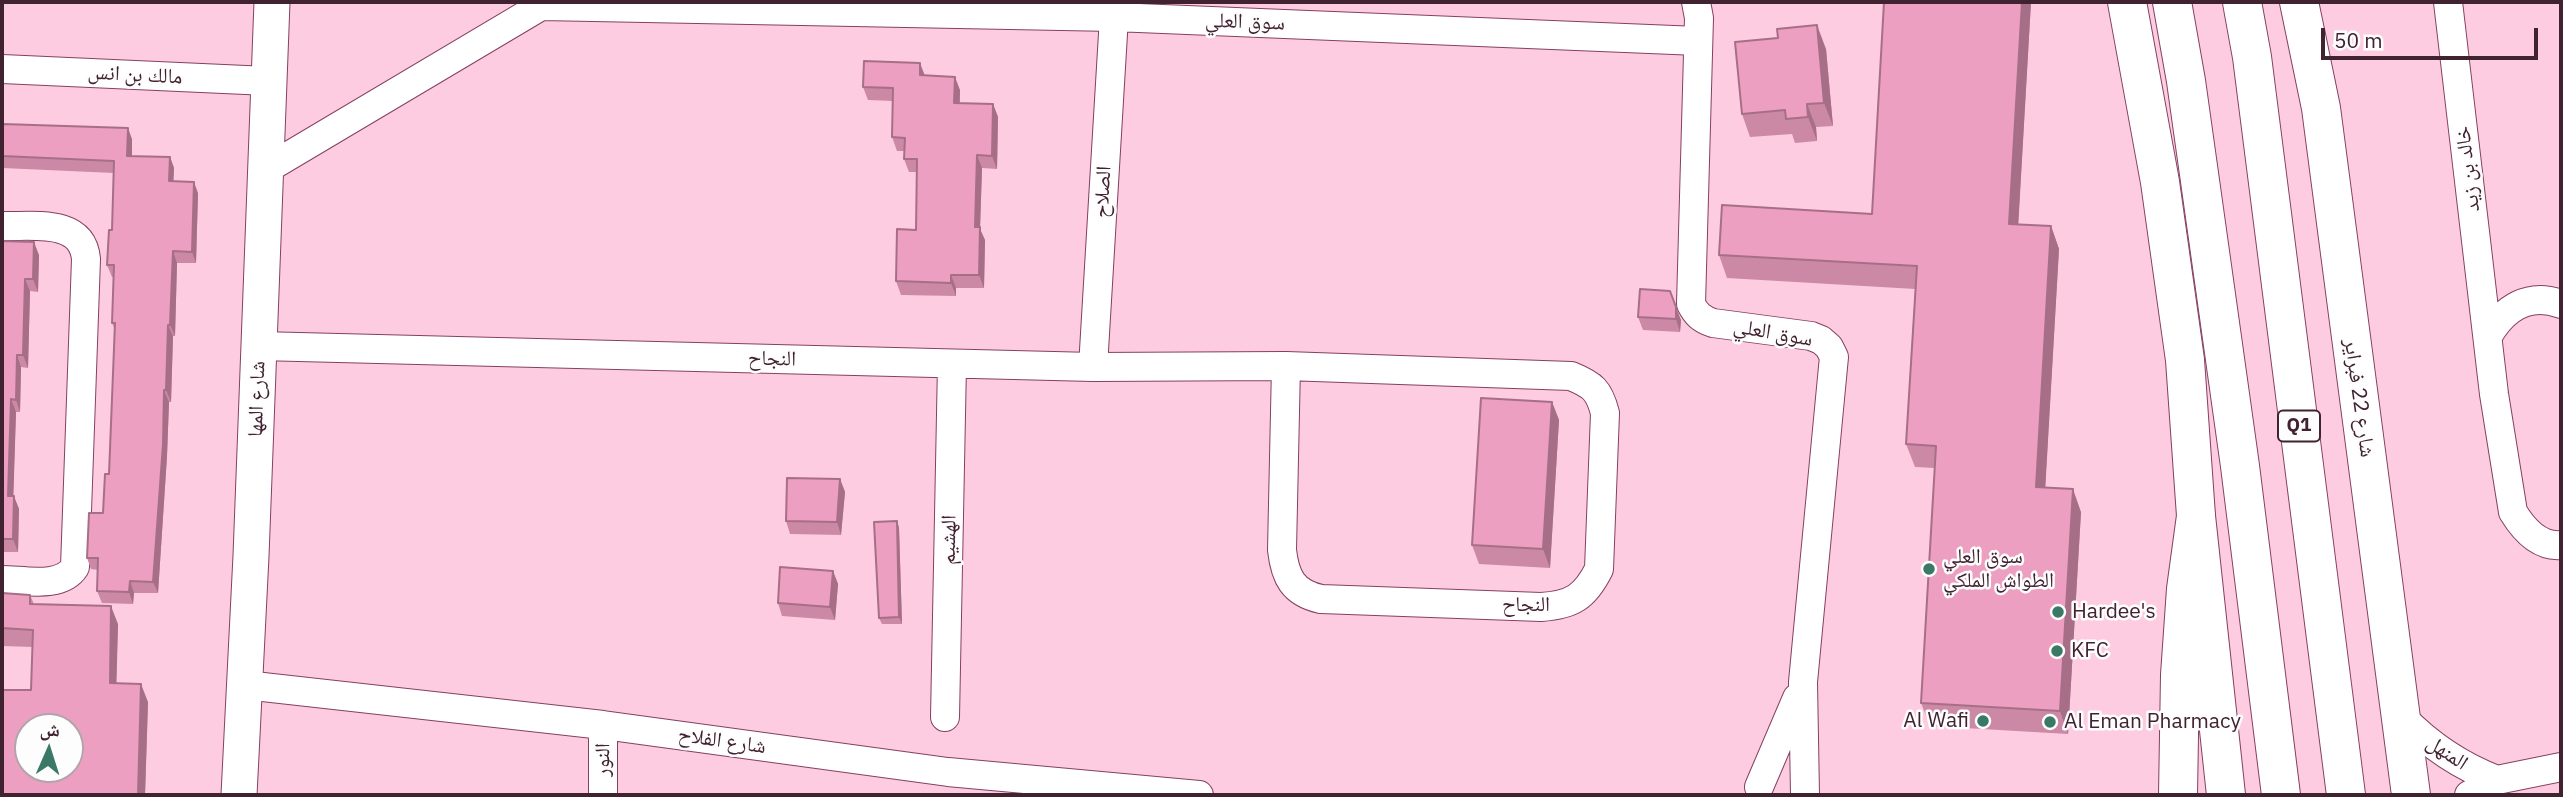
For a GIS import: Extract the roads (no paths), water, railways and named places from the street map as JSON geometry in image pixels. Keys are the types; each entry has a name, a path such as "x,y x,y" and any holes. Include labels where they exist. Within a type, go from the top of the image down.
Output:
{"main road":[{"path":"2127,2 2160,182 2185,360 2196,516 2226,795"},
{"path":"2172,2 2186,81 2240,466 2281,795"},
{"name":"Q1","path":"2242,2 2252,57 2346,795"},
{"name":"شارع 22 فبراير","path":"2299,2 2320,108 2411,795"},
{"path":"2178,795 2180,675 2186,589 2196,516"}],"street":[{"name":"شارع المها","path":"239,795 272,2"},
{"name":"سوق العلي","path":"1696,2 1699,18 1691,304 1695,313 1703,320 1713,323 1811,336 1829,347 1833,357 1830,415 1803,682 1803,795"},
{"name":"خالد بن زيد","path":"2448,2 2494,394 2513,512 2523,528 2538,540 2561,545"},
{"name":"سوق العلي","path":"265,170 541,6 1114,17 1698,41"},
{"name":"الصلاح","path":"1093,367 1114,17"},
{"name":"مالك بن انس","path":"2,69 268,82"},
{"path":"2,226 62,228 72,232 85,248 86,259 75,567 58,581 2,580"},
{"path":"2488,336 2498,319 2513,307 2531,300 2551,300 2561,304"},
{"name":"النجاح","path":"258,346 1093,367 1286,366 1571,376 1588,383 1600,396 1605,413 1598,569 1591,586 1577,598 1560,606 1541,607 1321,599 1307,596 1296,589 1287,578 1282,550 1286,366"},
{"name":"الهشيم","path":"945,717 952,364"},
{"name":"سوق العلي","path":"1748,793 1803,682"},
{"name":"شارع الفلاح","path":"245,685 603,725 948,772 1199,795"},
{"name":"المنهل","path":"2402,717 2436,748 2475,772 2497,780"},
{"name":"النور","path":"603,725 603,795"},
{"name":"المنهل","path":"2469,795 2497,780 2561,767"},
{"path":"1748,793 1771,784 1784,786 1803,795"}],"place":[{"name":"سوق العلي الطواش الملكي","path":"1929,569"},
{"name":"Hardee's","path":"2058,612"},
{"name":"KFC","path":"2057,651"},
{"name":"Al Wafi","path":"1983,721"},
{"name":"Al Eman Pharmacy","path":"2050,722"}]}
